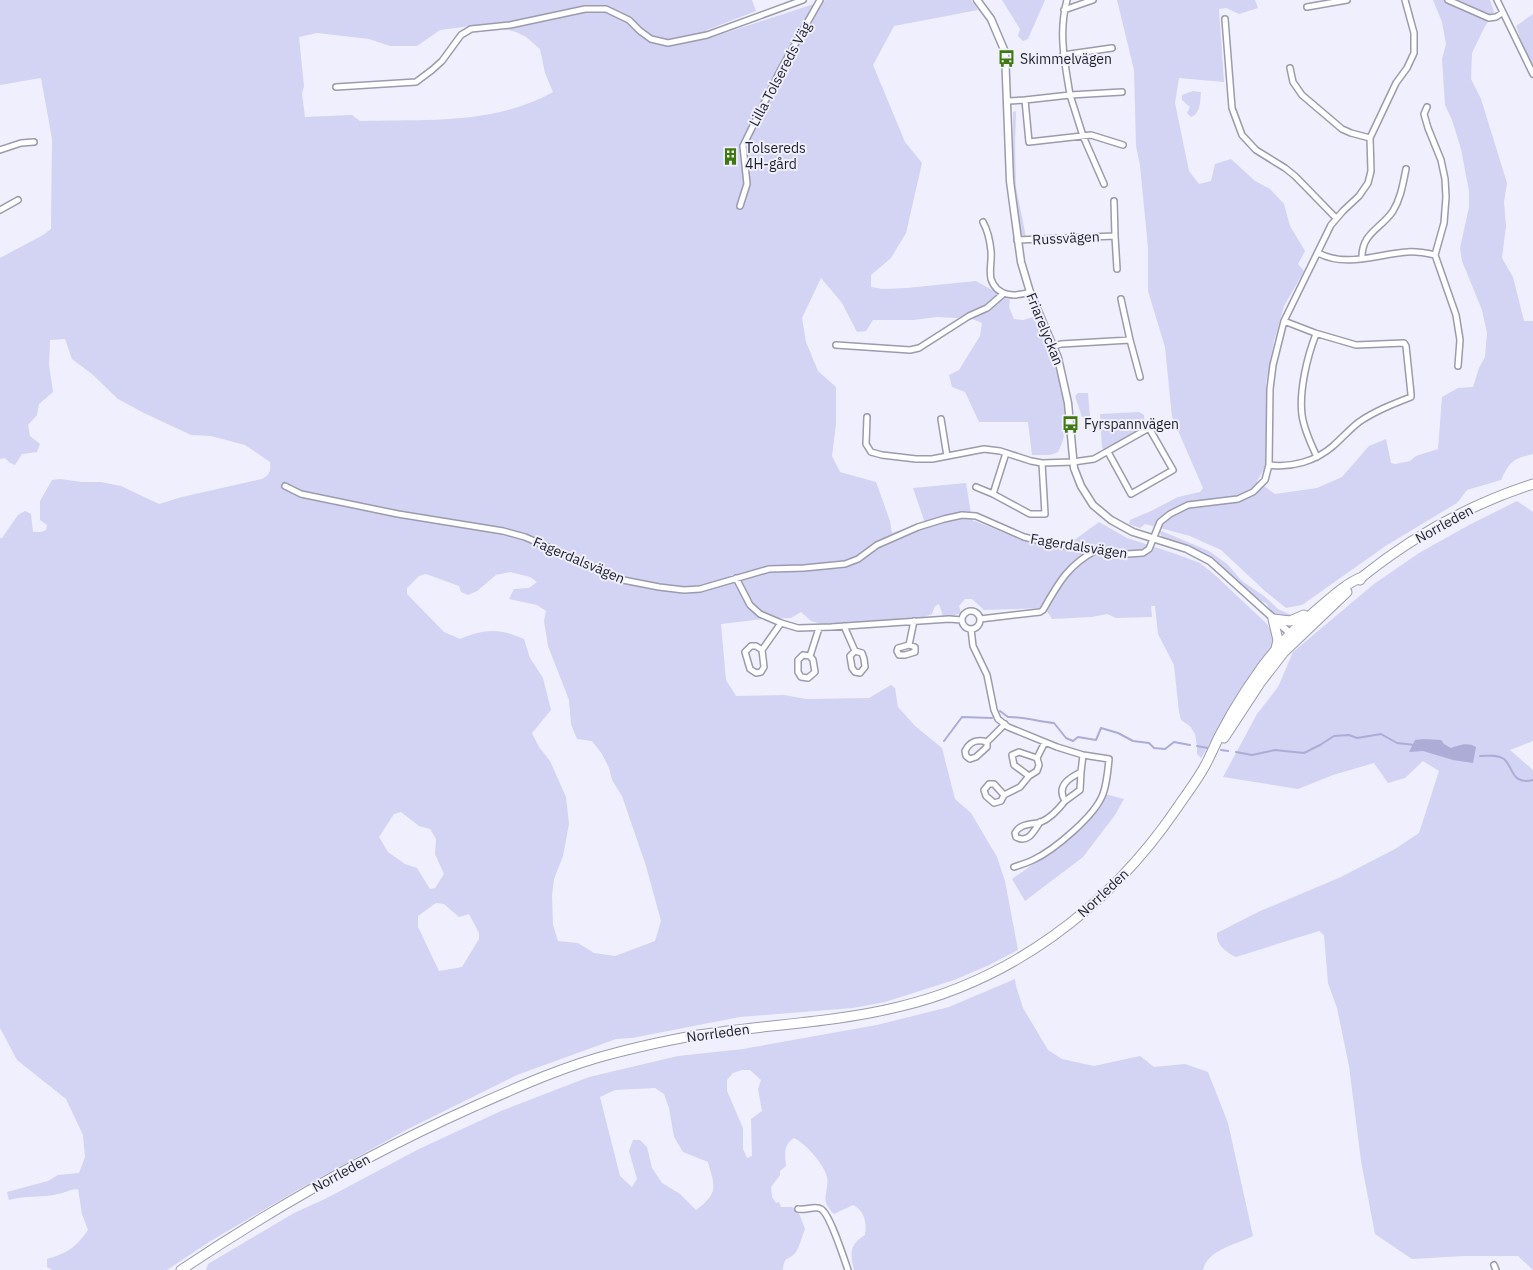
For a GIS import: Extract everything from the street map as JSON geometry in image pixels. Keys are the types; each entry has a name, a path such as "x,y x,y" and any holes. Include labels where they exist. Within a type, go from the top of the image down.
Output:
{"highway":[{"name":"Norrleden","path":"1208,758 1214,754 1293,636 1322,605 1354,580 1362,577 1392,554 1436,526 1471,508 1533,484"},
{"name":"Norrleden","path":"181,1270 276,1210 374,1155 457,1114 543,1077 611,1054 683,1037 850,1017 900,1006 943,993 997,970 1049,939 1093,905 1113,886 1154,840 1208,758 1246,691 1276,649 1359,582 1362,577"},
{"path":"1276,649 1278,640 1273,619 1290,622 1297,620 1314,608 1322,605"}],"street":[{"name":"Lilla Tolsereds Väg","path":"336,88 416,82 442,61 461,35 472,28 510,25 585,9 606,9 629,20 640,31 651,38 668,43 707,35 803,0"},
{"name":"Lilla Tolsereds Väg","path":"740,206 748,184 743,146 781,69 820,0"},
{"name":"Friarelyckan","path":"977,0 990,19 1002,43 1006,59 1010,181 1017,240 1022,268 1030,292 1054,346 1063,378 1068,404 1076,476 1084,491 1101,512 1134,532 1187,548 1210,561 1293,636"},
{"path":"1067,0 1061,28 1063,55 1070,95 1084,136 1104,184"},
{"path":"1064,10 1093,0"},
{"path":"1307,7 1347,0"},
{"name":"Fagerdalsvägen","path":"286,486 301,494 398,514 518,535 623,580 638,584 684,590 700,589 769,569 845,564 858,559 877,545 918,527 962,515 976,516 1010,532 1038,541 1138,554 1149,549 1160,522 1179,508 1198,503 1238,499 1253,492 1265,480 1269,465 1270,388 1273,366 1284,321 1331,225 1359,196 1368,183 1371,171 1370,138 1396,83 1407,68 1414,52 1414,33 1405,0"},
{"path":"1448,0 1489,18 1496,17 1502,12"},
{"path":"1497,0 1533,74"},
{"path":"1225,19 1232,108 1242,134 1256,150 1295,176 1336,218"},
{"path":"1063,55 1112,48"},
{"path":"1290,68 1293,82 1303,96 1342,129 1370,138"},
{"path":"1008,101 1122,92"},
{"path":"1025,100 1029,142 1091,135 1123,144"},
{"path":"1427,107 1424,114 1441,160 1446,194 1444,223 1435,255 1456,315 1460,340 1458,366"},
{"path":"0,150 21,143 34,142"},
{"path":"1362,260 1366,240 1372,231 1387,219 1395,208 1402,190 1406,169"},
{"path":"0,210 18,200"},
{"name":"Russvägen","path":"1114,202 1117,269"},
{"path":"983,222 990,239 991,279 995,286 1003,294 1019,295 1030,292"},
{"name":"Russvägen","path":"1017,240 1115,236"},
{"path":"1318,253 1332,258 1362,260 1408,252 1435,255"},
{"path":"836,345 910,350 919,348 969,316 987,308 1003,294"},
{"path":"1121,299 1140,377"},
{"path":"1269,465 1285,466 1302,463 1317,457 1331,448 1357,423 1374,412 1411,397 1404,343 1356,345 1316,334 1284,321"},
{"path":"1316,334 1309,351 1302,414 1304,427 1317,457"},
{"path":"1054,346 1130,340"},
{"path":"867,418 866,444 871,452 916,459 932,459 984,449 1042,463 1073,462 1094,459 1149,428 1173,470 1131,494 1108,452"},
{"path":"941,419 947,456"},
{"path":"993,494 1006,453"},
{"path":"976,487 1030,514 1045,514 1042,463"},
{"path":"980,619 1040,612 1074,564 1096,550"},
{"path":"736,578 750,605 760,614 798,628 949,619 962,620"},
{"path":"971,610 978,614 980,619 978,626 971,629 965,626 962,620 965,613 971,610"},
{"path":"909,644 914,621"},
{"path":"762,650 756,646 751,646 745,652 750,669 756,673 761,672 764,667 762,650 781,623"},
{"path":"844,626 855,651"},
{"path":"810,656 819,628"},
{"path":"971,629 973,646 987,675 994,710 998,719 1004,724 1045,742 1084,754 1109,759 1106,784 1097,805 1080,824 1048,851 1031,862 1014,867"},
{"path":"803,656 810,656 813,660 815,672 808,678 801,677 798,672 798,660 803,656"},
{"path":"987,742 978,740 971,743 966,748 966,756 970,759 976,757 987,747 987,742 1004,724"},
{"path":"1004,795 1020,787 1029,776 1037,771 1039,765 1037,758 1045,742"},
{"path":"1029,776 1014,765 1012,760 1013,754 1019,752 1037,758"},
{"path":"1040,822 1028,838 1020,840 1016,837 1015,833 1020,827 1040,822 1055,814 1065,801 1076,794 1081,788 1084,754"},
{"path":"1065,801 1061,793 1062,787 1067,780 1081,772"},
{"path":"798,1208 802,1210 820,1208 823,1210 832,1227 848,1270"}],"shaded area":[{"path":"0,0 752,0 756,11 707,30 710,38 826,0 971,0 978,10 894,26 873,65 905,142 922,163 906,233 891,258 871,275 871,287 883,289 907,288 976,281 1010,300 1009,307 1014,319 1023,320 1033,317 1055,365 1060,383 1066,420 1064,437 1058,452 1050,455 1032,455 1028,422 979,422 965,392 952,387 949,375 959,370 980,336 982,323 965,316 913,320 873,320 866,331 857,332 842,303 821,278 802,318 806,342 818,371 836,387 836,424 832,456 840,472 876,482 890,521 892,533 925,523 913,488 966,483 972,520 1029,543 1062,549 1099,522 1127,538 1200,563 1267,624 1274,636 1275,645 1233,705 1201,758 1197,754 1195,734 1190,726 1181,720 1174,665 1158,634 1155,606 1151,606 1152,617 1116,618 1107,614 1092,617 1052,619 1045,608 984,610 972,599 965,599 959,606 961,613 949,617 943,616 939,604 935,606 932,614 921,618 830,626 811,621 801,612 791,618 721,624 726,680 736,696 784,695 806,699 869,698 891,685 895,688 898,707 915,726 942,748 955,799 971,813 997,857 1005,881 1018,950 954,980 885,1002 853,1008 740,1017 632,1038 616,1039 517,1075 408,1129 294,1192 209,1242 167,1270 52,1270 47,1267 47,1259 71,1249 88,1230 82,1214 78,1189 52,1195 9,1200 7,1192 48,1181 58,1175 79,1173 85,1157 83,1135 66,1099 17,1060 0,1028 0,538 2,538 18,515 25,511 31,514 33,532 46,530 47,525 40,520 40,501 52,480 101,482 121,486 159,504 262,479 267,476 270,470 270,462 245,445 211,436 191,435 118,399 92,374 72,359 65,339 50,340 49,365 53,392 39,404 37,415 28,425 30,436 40,444 37,452 22,454 15,465 5,458 0,459 0,258 51,229 52,139 41,78 0,85","holes":["485,24 516,32 526,37 540,49 545,73 553,92 530,103 507,110 459,118 360,121 352,115 305,117 299,37 317,33 369,39 390,46 417,46 440,30","510,572 530,577 537,582 529,588 514,589 509,599 537,605 546,611 544,621 548,646 569,700 571,724 577,739 592,741 602,754 609,768 612,780 622,796 646,866 661,921 655,941 615,956 594,953 578,943 558,941 553,925 552,895 554,879 563,856 569,824 566,797 550,761 539,747 532,733 551,710 543,678 530,658 524,639 515,635 492,631 477,633 460,639 444,632 407,594 407,588 419,576 426,574 459,586 461,592 468,595 477,591 496,575","401,812 419,826 430,829 436,839 435,854 444,874 435,888 430,889 417,868 405,864 388,852 379,837 394,814","436,903 444,904 459,917 469,914 479,933 479,939 462,967 439,971 418,927 418,916"]},
{"path":"1002,0 1045,0 1028,39 1023,41 1018,36 1020,29"},
{"path":"1117,0 1255,0 1258,8 1239,14 1226,8 1219,9 1224,82 1179,78 1175,103 1189,171 1199,184 1211,181 1215,164 1231,159 1255,181 1270,189 1284,204 1290,226 1305,251 1298,264 1304,271 1284,306 1274,341 1266,383 1266,466 1257,481 1275,494 1317,488 1342,477 1369,446 1386,439 1391,463 1395,464 1410,461 1416,456 1438,449 1442,397 1458,388 1473,387 1485,357 1487,333 1482,310 1462,261 1460,248 1469,207 1469,191 1461,149 1445,105 1442,59 1446,44 1442,22 1433,0 1490,0 1494,12 1472,53 1471,79 1481,99 1507,183 1504,202 1506,226 1502,258 1513,277 1524,321 1533,321 1533,454 1513,462 1501,480 1467,490 1457,503 1387,545 1302,605 1286,608 1221,550 1190,536 1145,524 1140,528 1129,524 1130,520 1178,497 1200,492 1203,488 1172,417 1165,347 1148,291 1148,248 1140,165 1136,146 1134,70"},
{"path":"1533,14 1533,65 1522,44 1516,26"},
{"path":"1193,91 1201,92 1197,113 1191,117 1187,113 1190,107 1182,100 1182,95"},
{"path":"1016,111 1016,187 1026,237 1020,234 1013,175 1013,112"},
{"path":"1078,393 1088,393 1090,417 1082,417 1075,396"},
{"path":"1139,412 1144,415 1145,429 1105,451 1102,448 1100,414"},
{"path":"1517,501 1533,512 1533,741 1510,750 1533,770 1533,1270 1518,1256 1464,1256 1412,1259 1375,1234 1361,1161 1349,1066 1337,1008 1328,983 1324,935 1319,931 1236,957 1220,945 1217,937 1217,933 1258,912 1341,877 1395,849 1419,833 1439,771 1423,761 1405,778 1388,783 1374,763 1333,775 1298,789 1223,777 1257,714 1278,687 1293,652 1374,584 1419,553"},
{"path":"1159,530 1209,551 1227,564 1242,581 1264,596 1278,609 1296,617 1279,617 1271,611 1266,603 1251,593 1216,561 1190,547 1162,537"},
{"path":"1415,740 1441,740 1451,748 1467,744 1473,745 1476,747 1473,763 1453,760 1423,751 1409,752"},
{"path":"1105,794 1124,799 1115,815 1083,857 1025,901 1012,879 1064,841 1088,819 1098,807"},
{"path":"1015,979 1023,1008 1048,1050 1062,1059 1094,1066 1140,1056 1154,1067 1185,1064 1208,1072 1228,1123 1253,1236 1224,1248 1210,1257 1203,1270 854,1270 852,1259 853,1246 865,1235 866,1226 863,1214 853,1205 834,1214 829,1209 826,1200 828,1182 825,1172 814,1155 794,1138 786,1147 786,1166 780,1171 780,1175 771,1187 772,1197 776,1203 779,1202 781,1207 792,1207 799,1213 805,1229 796,1252 786,1260 783,1270 206,1270 208,1264 294,1213 325,1199 419,1149 501,1111 589,1077 678,1056 743,1049 877,1025 949,1007","holes":["750,1070 761,1080 758,1089 762,1111 751,1119 752,1156 747,1158 743,1149 743,1128 727,1091 727,1080 733,1073","655,1088 664,1094 669,1108 674,1137 683,1152 708,1162 713,1184 712,1194 696,1210 680,1194 662,1183 652,1168 647,1147 640,1140 633,1140 629,1151 637,1179 632,1187 620,1176 600,1097 615,1090"]}],"waterway":[{"path":"1000,711 1008,717 1054,723 1066,738 1073,741 1078,737 1096,740 1101,728 1118,733 1133,741 1149,743 1154,748 1165,749 1174,742 1190,745"},
{"path":"944,741 962,717 992,718"},
{"path":"1236,752 1252,755 1275,750 1304,753 1334,736 1349,735 1357,738 1381,734 1397,743 1415,745"},
{"path":"1197,746 1208,748"},
{"path":"1221,750 1228,751"},
{"path":"1480,756 1501,757 1517,778 1526,781 1533,780"}],"place":[{"name":"Skimmelvägen","path":"1006,59"},
{"name":"Tolsereds 4H-gård","path":"731,156"},
{"name":"Fyrspannvägen","path":"1070,424"}]}
